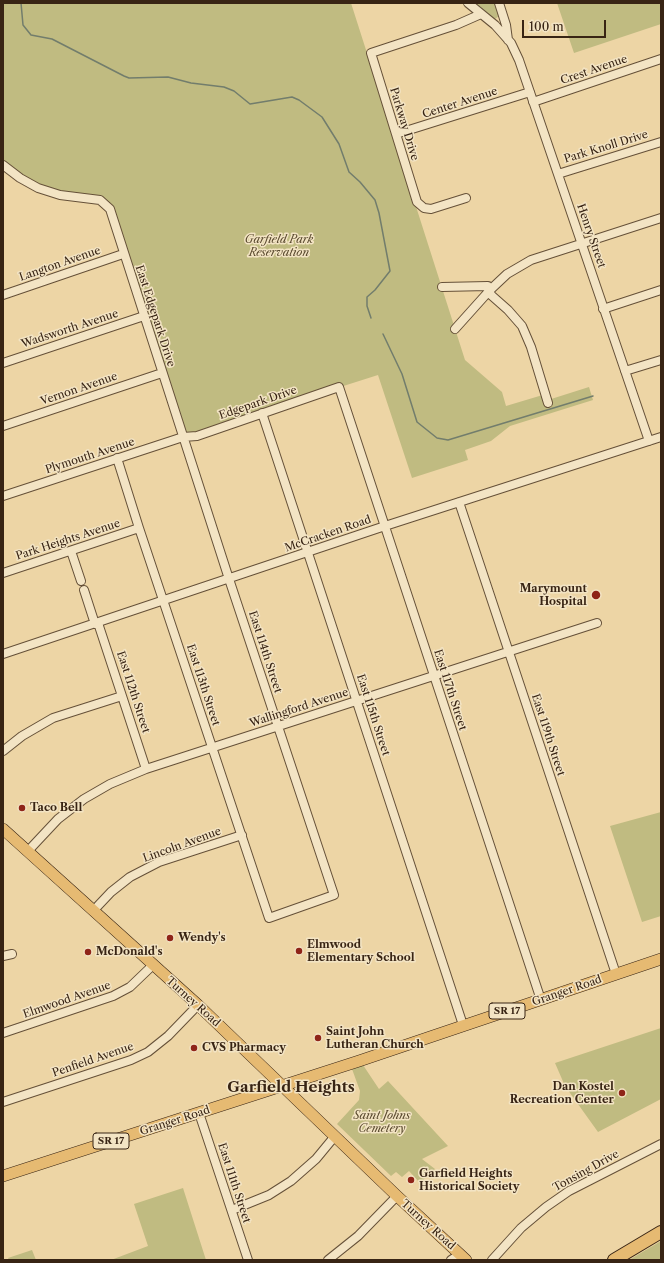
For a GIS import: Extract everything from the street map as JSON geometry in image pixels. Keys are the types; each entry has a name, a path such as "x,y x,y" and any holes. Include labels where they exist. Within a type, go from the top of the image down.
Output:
{"highway":[{"path":"614,1260 661,1232"}],"main road":[{"name":"Turney Road","path":"3,830 28,850 153,966 198,1005 335,1136 459,1258"},
{"name":"Granger Road","path":"3,1176 200,1113 346,1064 403,1047 427,1037 661,959"}],"street":[{"name":"Henry Street","path":"468,3 491,22 508,40 519,60 649,441"},
{"name":"Henry Street","path":"499,3 503,13 508,40"},
{"path":"491,22 503,13"},
{"name":"Parkway Drive","path":"466,198 431,209 424,208 417,202 370,53 456,26 481,14"},
{"name":"Crest Avenue","path":"533,102 661,59"},
{"name":"Center Avenue","path":"396,134 530,92"},
{"name":"Park Knoll Drive","path":"558,174 661,142"},
{"name":"East Edgepark Drive","path":"3,164 20,178 38,188 60,195 94,198 105,204 110,210 183,437"},
{"path":"455,328 507,274 531,260 661,218"},
{"name":"Langton Avenue","path":"3,296 123,254"},
{"path":"442,287 488,286 491,294 522,326 531,347 548,403"},
{"path":"604,308 661,290"},
{"name":"Wadsworth Avenue","path":"3,363 144,316"},
{"path":"625,371 661,360"},
{"name":"Vernon Avenue","path":"3,426 162,373"},
{"name":"Edgepark Drive","path":"183,437 197,436 339,387"},
{"name":"East 117th Street","path":"339,387 541,1000"},
{"name":"East 115th Street","path":"262,413 463,1025"},
{"name":"Plymouth Avenue","path":"3,496 183,437"},
{"name":"East 114th Street","path":"183,437 334,895 269,918"},
{"name":"McCracken Road","path":"3,654 385,526 661,437"},
{"name":"East 113th Street","path":"117,458 269,918"},
{"name":"East 119th Street","path":"459,502 616,974"},
{"name":"Park Heights Avenue","path":"3,573 139,528"},
{"path":"71,551 81,581"},
{"name":"East 112th Street","path":"84,590 97,623 146,769"},
{"name":"Wallingford Avenue","path":"28,850 58,819 84,799 110,784 146,769 597,623"},
{"path":"3,751 22,736 53,718 122,696"},
{"name":"Lincoln Avenue","path":"94,910 111,892 137,873 159,862 242,835"},
{"path":"3,956 12,954"},
{"name":"Elmwood Avenue","path":"3,1033 113,996 130,987 153,966"},
{"name":"Penfield Avenue","path":"3,1102 131,1060 148,1052 168,1036 198,1005"},
{"name":"East 111th Street","path":"200,1113 248,1260"},
{"path":"232,1210 269,1195 291,1181 316,1159 335,1136"},
{"name":"Tonsing Drive","path":"492,1260 521,1228 546,1207 569,1191 661,1144"},
{"path":"328,1260 358,1236 396,1196"}],"green space":[{"name":"Garfield Park Reservation","path":"3,3 351,3 465,360 502,392 506,406 546,394 548,400 589,387 593,400 510,426 491,441 465,450 468,460 412,478 378,375 183,437 105,204 38,188 3,165"},
{"path":"468,3 499,3 503,13 491,22"},
{"path":"557,3 661,3 661,24 574,53"},
{"path":"661,812 661,916 642,922 610,826"},
{"path":"661,1028 661,1099 598,1132 565,1086 555,1063"},
{"name":"Saint Johns Cemetery","path":"363,1065 379,1089 388,1081 448,1146 422,1159 435,1169 420,1183 409,1171 402,1177 396,1172 391,1176 337,1124 359,1100 360,1091 352,1069"},
{"path":"183,1188 206,1260 111,1260 148,1246 134,1204"},
{"path":"661,1241 661,1260 629,1260"},
{"path":"32,1250 36,1260 9,1260 8,1258"}],"waterway":[{"path":"21,3 23,25 31,35 52,39 129,78 168,77 191,83 224,87 234,91 250,104 292,97 299,100 322,117 339,144 349,172 360,182 375,200 379,213 390,271 375,290 367,297 367,306 371,318"},
{"path":"383,334 402,374 417,422 437,438 448,440 593,396"}],"place":[{"name":"Marymount Hospital","path":"596,595"},
{"name":"Taco Bell","path":"22,808"},
{"name":"Wendy's","path":"170,938"},
{"name":"Elmwood Elementary School","path":"299,951"},
{"name":"McDonald's","path":"88,952"},
{"name":"Saint John Lutheran Church","path":"318,1038"},
{"name":"CVS Pharmacy","path":"194,1048"},
{"name":"Dan Kostel Recreation Center","path":"622,1093"},
{"name":"Garfield Heights Historical Society","path":"411,1180"}],"district":[{"name":"Garfield Heights","path":"291,1088"}]}
